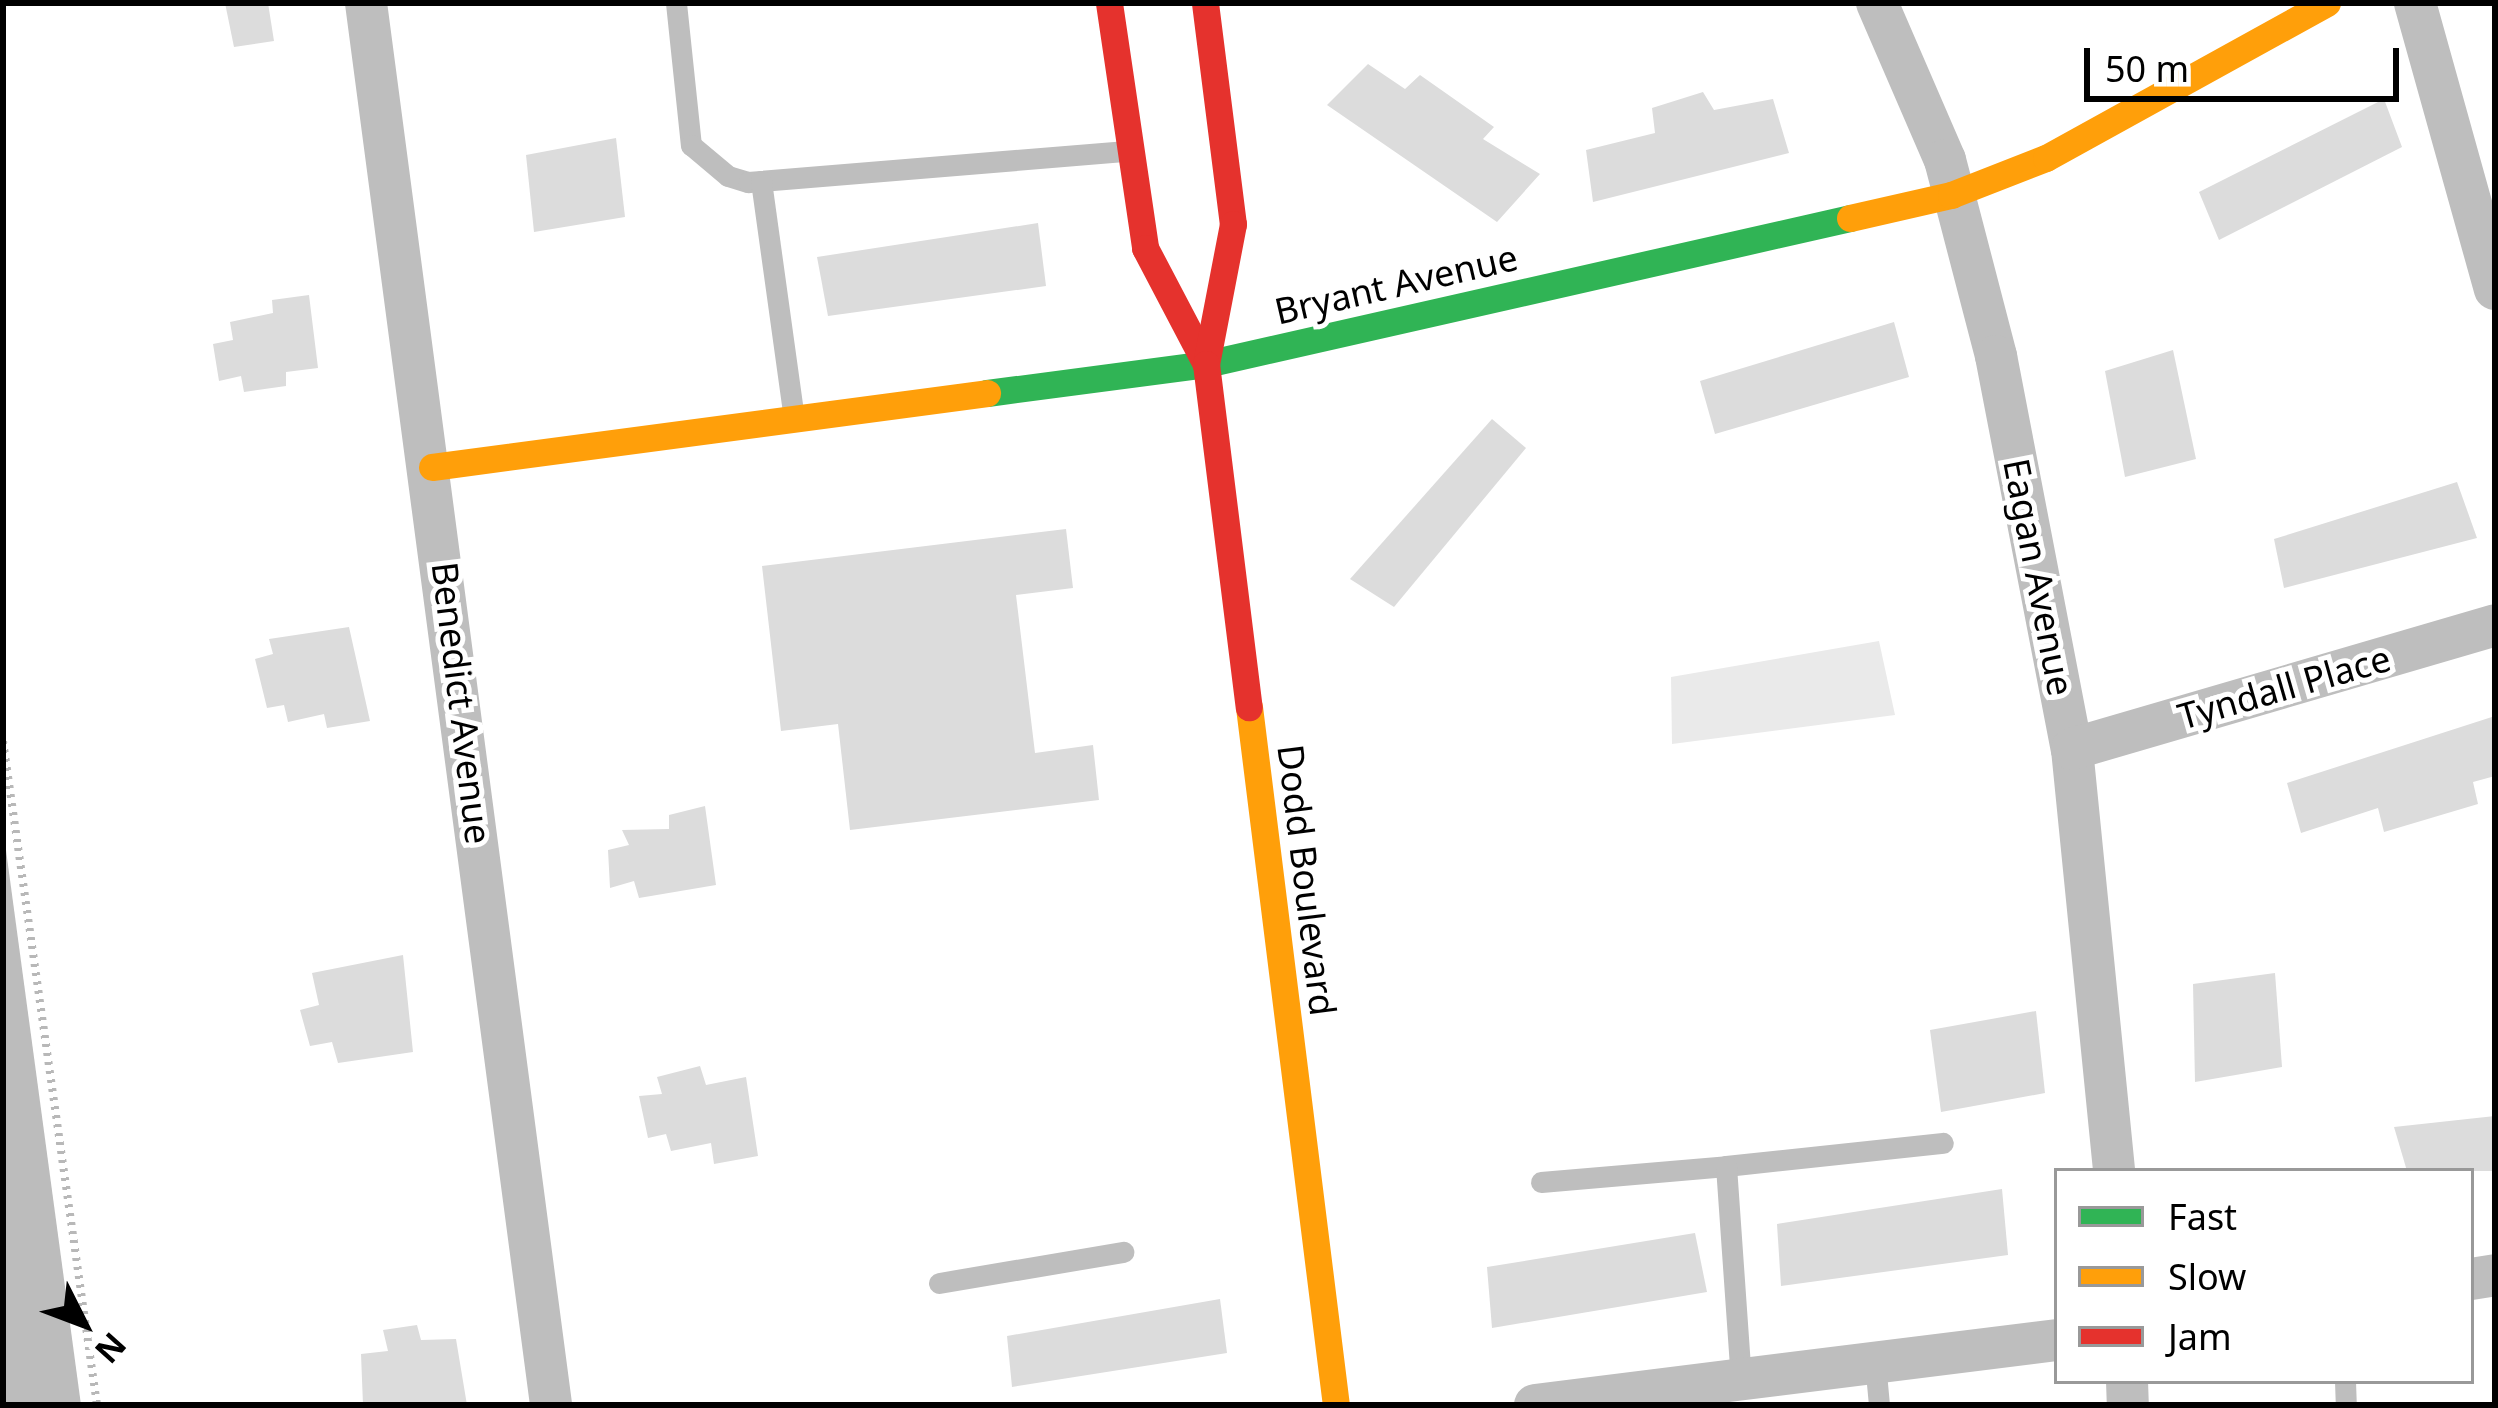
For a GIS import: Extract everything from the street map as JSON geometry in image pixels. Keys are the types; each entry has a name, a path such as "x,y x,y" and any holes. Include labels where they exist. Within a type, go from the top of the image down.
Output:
{"street":[{"name":"Benedict Avenue","path":"366,3 432,467 551,1405"},
{"name":"Dodd Boulevard","path":"1109,3 1145,248 1206,364"},
{"name":"Dodd Boulevard","path":"1205,3 1233,224 1206,364 1336,1405"},
{"name":"Eagan Avenue","path":"1877,3 1946,160 1951,195 1996,356 2072,749 2114,1168"},
{"name":"Bryant Avenue","path":"432,467 1206,364 1951,195 2046,158 2327,3"},
{"path":"2415,3 2495,289"},
{"name":"Tyndall Place","path":"2072,749 2495,626"},
{"path":"1535,1405 2054,1340"}],"lane":[{"path":"676,3 691,145 728,176 761,181 1131,151"},
{"path":"761,181 794,418"},
{"path":"1541,1182 1943,1143"},
{"path":"1726,1166 1741,1379"},
{"path":"939,1283 1123,1252"},
{"path":"1875,1362 1879,1405"}],"path":[{"path":"3,741 97,1405"}],"shaded area":[{"path":"1879,641 1895,715 1672,744 1671,677"},
{"path":"3,828 81,1405 3,1405"}],"building":[{"path":"225,3 268,3 274,41 234,47"},
{"path":"1368,64 1405,89 1420,75 1494,127 1483,139 1540,174 1497,222 1327,105"},
{"path":"1703,92 1714,110 1773,99 1789,153 1593,202 1586,150 1655,133 1652,108"},
{"path":"2384,99 2402,147 2219,240 2199,192"},
{"path":"616,138 625,217 534,232 526,155"},
{"path":"1038,223 1046,286 828,316 817,257"},
{"path":"309,295 318,368 286,372 286,386 244,392 241,376 219,381 213,344 233,340 230,322 273,313 272,300"},
{"path":"1894,322 1909,377 1715,434 1700,381"},
{"path":"2173,350 2196,459 2125,477 2105,371"},
{"path":"1492,419 1526,448 1394,607 1350,579"},
{"path":"2457,482 2477,538 2284,588 2274,539"},
{"path":"1066,529 1073,588 1016,595 1035,753 1093,745 1099,800 850,830 838,724 781,731 762,566"},
{"path":"349,627 370,721 327,728 324,714 288,722 284,705 267,708 255,659 273,654 269,639"},
{"path":"2495,716 2495,776 2473,782 2478,804 2384,832 2378,808 2301,833 2287,783"},
{"path":"705,806 716,885 639,898 634,881 610,888 608,850 629,845 622,830 669,829 669,815"},
{"path":"403,955 413,1052 338,1063 332,1042 310,1046 300,1010 319,1005 312,973"},
{"path":"2275,973 2282,1067 2195,1082 2193,984"},
{"path":"2036,1011 2045,1093 1941,1112 1930,1030"},
{"path":"700,1066 706,1085 746,1077 758,1156 714,1164 711,1143 671,1151 666,1134 648,1138 639,1096 662,1094 657,1077"},
{"path":"2495,1116 2495,1171 2406,1168 2394,1127"},
{"path":"2002,1189 2008,1255 1781,1286 1777,1224"},
{"path":"1695,1233 1707,1292 1492,1328 1487,1267"},
{"path":"1220,1299 1227,1353 1012,1387 1007,1336"},
{"path":"417,1325 421,1340 456,1339 467,1405 363,1405 361,1354 388,1351 383,1330"}],"traffic: fast":[{"path":"987,393 1206,364 1850,218"}],"traffic: slow":[{"path":"1850,218 1951,195 2046,158 2327,3"},
{"path":"432,467 987,393"},
{"path":"1249,707 1336,1405"}],"traffic: jam":[{"path":"1109,3 1145,248 1206,364"},
{"path":"1205,3 1233,224 1206,364 1249,707"}]}
